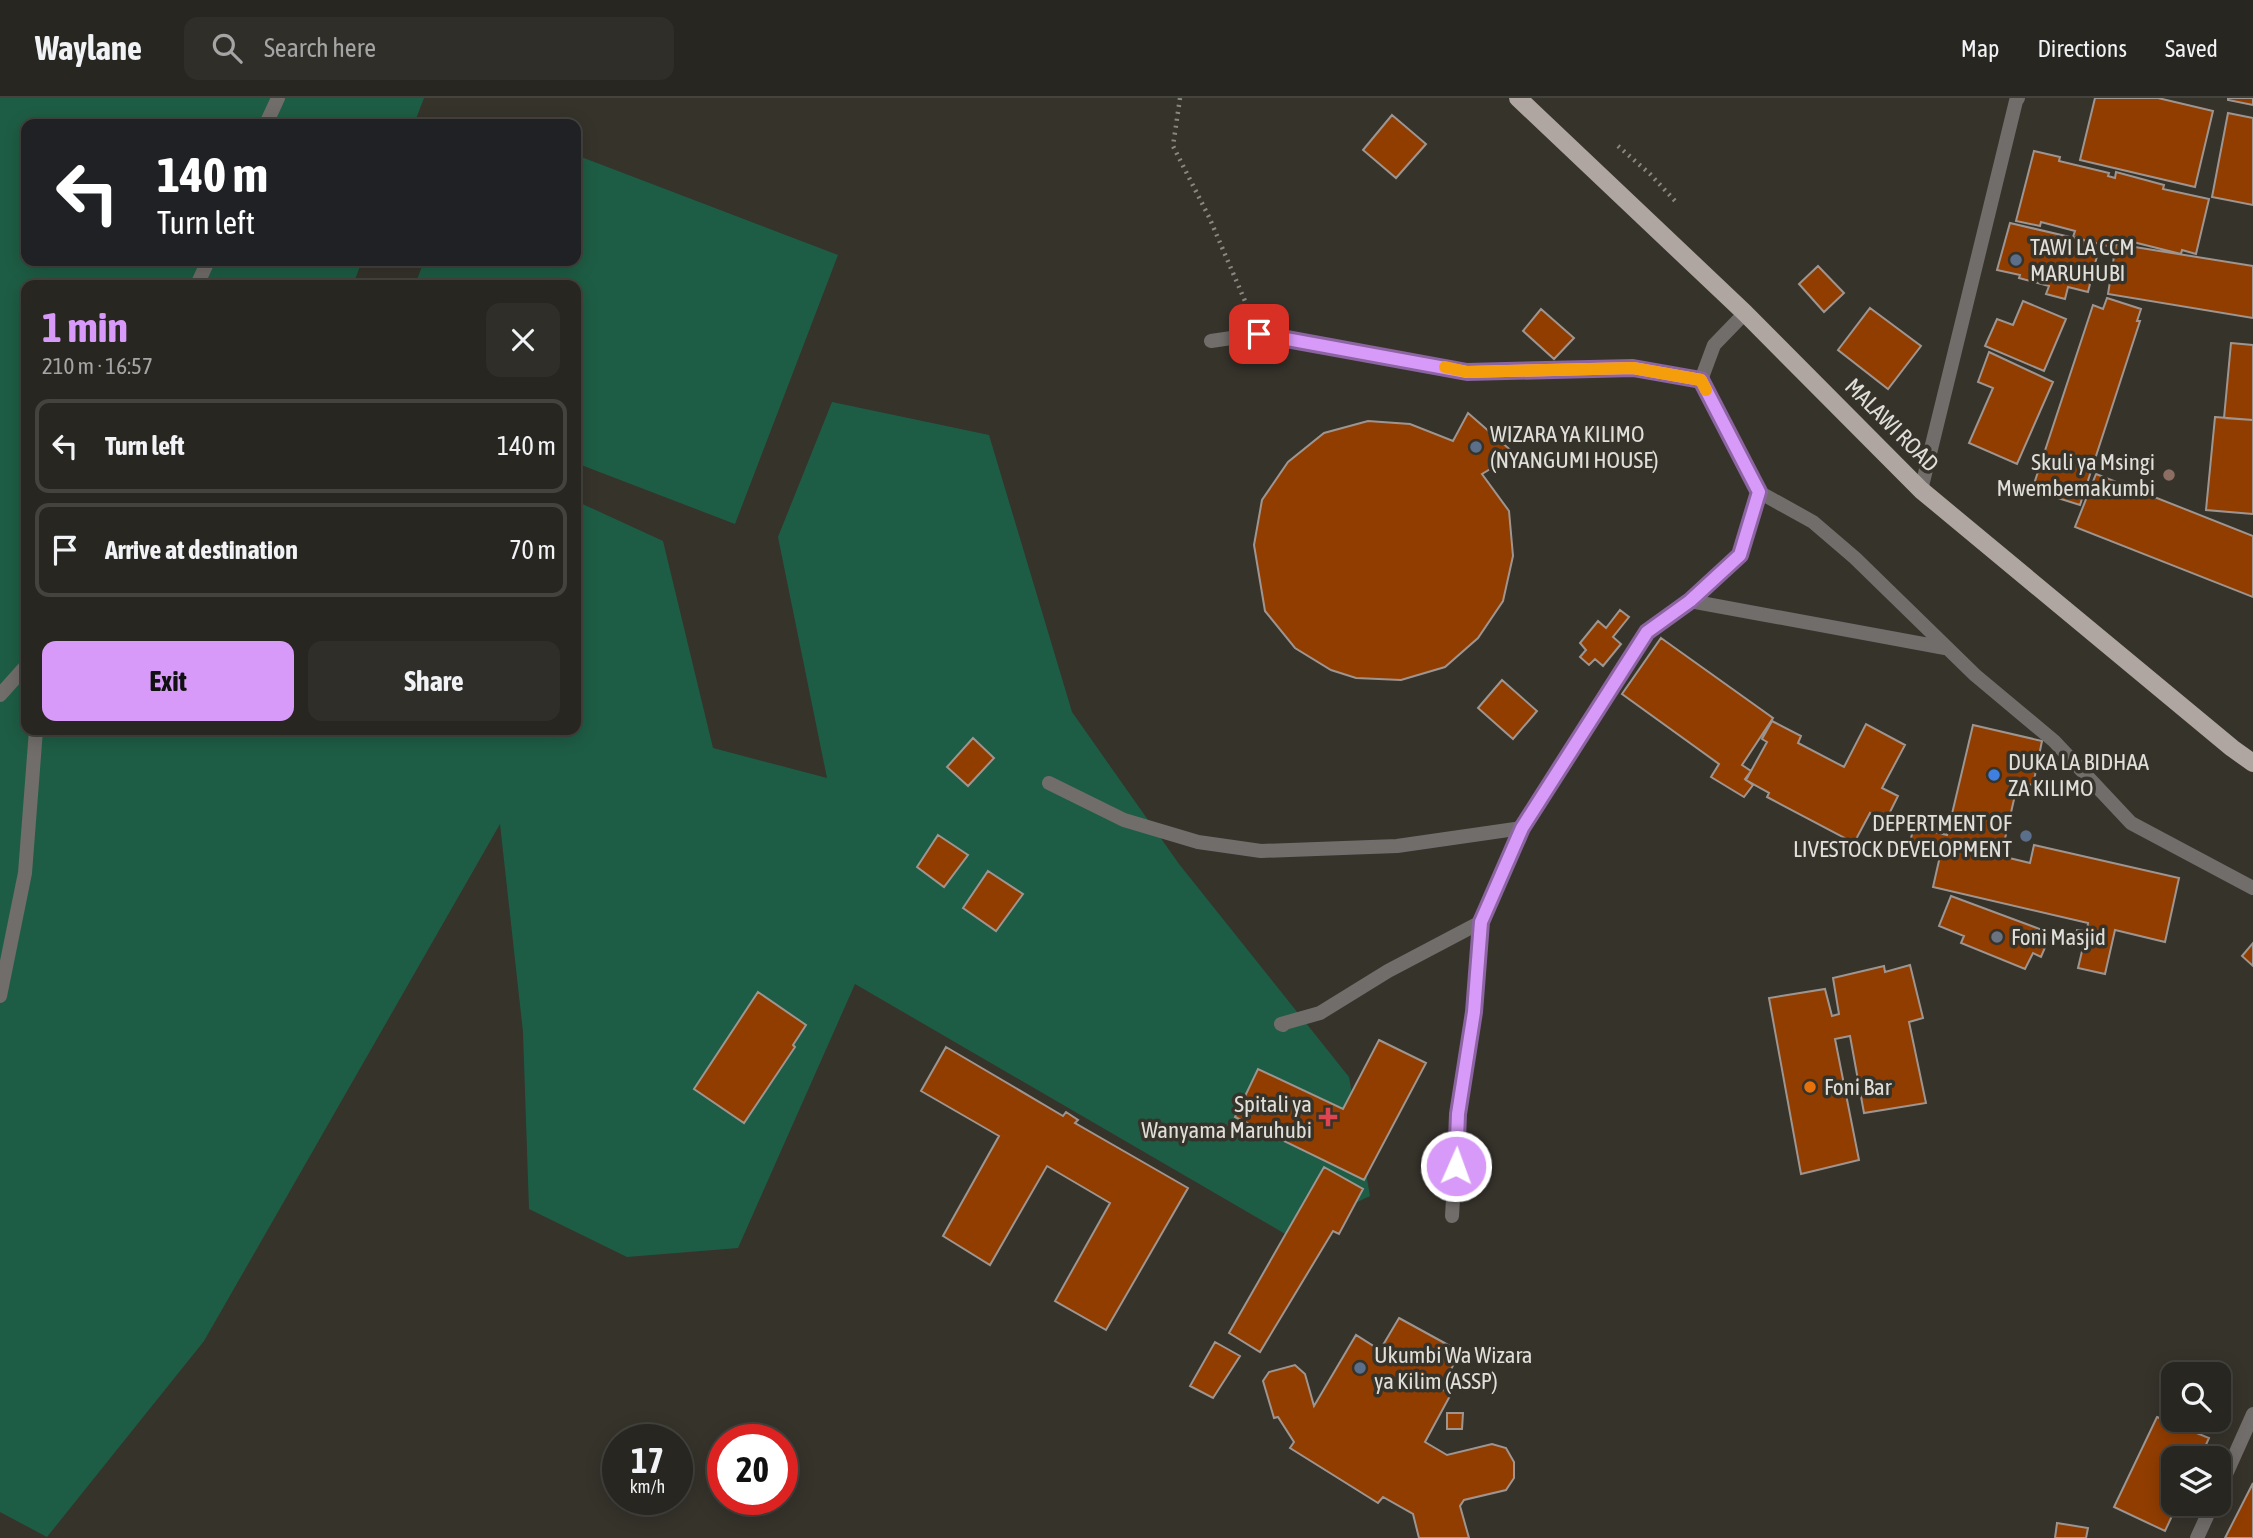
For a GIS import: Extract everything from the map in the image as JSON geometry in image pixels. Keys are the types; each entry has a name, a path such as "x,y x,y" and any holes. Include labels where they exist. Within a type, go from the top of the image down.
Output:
{"main road":[{"name":"MALAWI ROAD","path":"1518,98 1745,313 1921,490 2253,763"}],"street":[{"path":"268,119 278,98"},
{"path":"1921,490 2018,98"},
{"path":"1745,313 1714,345 1701,380 1759,492 1813,522 1855,558 1947,648 2054,741 2131,823 2253,888"},
{"path":"1211,341 1259,334 1467,372 1633,368 1701,380"},
{"path":"1452,1216 1458,1114 1474,1012 1481,922 1522,828 1647,632 1690,601 1740,555 1759,492"},
{"path":"1690,601 1947,648"},
{"path":"0,695 21,672"},
{"path":"0,996 25,873 36,735"},
{"path":"1049,783 1124,820 1198,842 1261,851 1397,846 1522,828"},
{"path":"1283,1025 1281,1024 1320,1013 1388,971 1481,922"},
{"path":"2231,1464 2253,1415"},
{"path":"2197,1538 2207,1516"}],"path":[{"path":"1180,98 1173,146 1209,217 1259,334"}],"green space":[{"path":"0,98 424,98 416,119 21,119 21,266 360,266 355,280 21,280 21,735 581,735 581,503 663,541 713,748 827,778 778,537 832,402 989,435 1072,712 1179,864 1349,1077 1370,1196 1287,1235 855,984 738,1248 627,1257 529,1209 523,1032 500,824 204,1341 47,1537 0,1512"},
{"path":"581,157 838,255 735,524 581,465 581,280 417,280 422,266 581,266"}],"building":[{"path":"2095,98 2158,98 2213,111 2195,187 2080,160"},
{"path":"2253,98 2253,105 2228,100"},
{"path":"2228,113 2253,118 2253,205 2212,197"},
{"path":"1392,115 1426,144 1396,178 1363,150"},
{"path":"2034,151 2060,157 2059,161 2109,173 2108,176 2115,178 2116,172 2164,185 2163,189 2209,199 2196,254 2182,250 2181,254 2113,237 2111,247 2073,237 2075,231 2041,222 2040,226 2016,221"},
{"path":"2010,223 2100,244 2088,292 2068,287 2065,299 2046,294 2049,286 1997,270"},
{"path":"2116,244 2253,266 2253,318 2108,294"},
{"path":"1818,266 1844,293 1824,312 1799,284"},
{"path":"2107,298 2141,309 2137,321 2140,321 2080,505 2032,490 2093,305 2103,309"},
{"path":"2023,301 2066,319 2044,371 1985,346 1997,319 2013,325"},
{"path":"1870,308 1921,346 1888,389 1838,350"},
{"path":"1541,309 1574,338 1554,359 1523,331"},
{"path":"2231,343 2253,345 2253,420 2224,418"},
{"path":"1989,352 2053,382 2017,464 1969,443 1993,388 1978,382"},
{"path":"1468,413 1515,454 1482,474 1509,511 1513,556 1503,601 1478,638 1445,667 1401,680 1356,678 1331,670 1295,648 1265,611 1254,545 1262,500 1288,462 1324,433 1368,421 1410,424 1453,441"},
{"path":"2215,417 2253,420 2253,514 2206,510"},
{"path":"2096,474 2253,536 2253,597 2075,527"},
{"path":"1620,610 1629,617 1613,637 1621,644 1603,666 1595,659 1589,665 1580,657 1586,650 1580,643 1598,621 1606,628"},
{"path":"1661,638 1773,718 1742,765 1751,771 1745,779 1753,785 1744,797 1711,777 1719,764 1622,694"},
{"path":"1502,680 1537,711 1513,739 1478,708"},
{"path":"1772,721 1801,736 1798,743 1844,767 1866,724 1905,745 1882,788 1898,796 1885,822 1870,813 1854,843 1767,797 1769,793 1746,780 1767,742 1762,739"},
{"path":"1973,725 2042,741 2033,785 2018,782 2001,856 2030,863 2034,845 2179,878 2165,942 2115,930 2105,974 2078,968 2083,947 2074,945 2077,930 2087,931 2088,923 1933,887 1940,856 1908,849 1914,827 1947,835"},
{"path":"973,738 994,758 968,786 947,767"},
{"path":"938,835 968,855 944,887 917,867"},
{"path":"988,871 1023,894 996,931 963,908"},
{"path":"1951,896 2045,931 2043,936 2049,938 2041,957 2033,953 2025,969 1961,943 1964,936 1939,926"},
{"path":"2253,943 2253,966 2242,956"},
{"path":"1910,965 1923,1018 1909,1022 1926,1103 1864,1113 1850,1036 1835,1039 1859,1160 1801,1174 1769,998 1825,989 1832,1016 1839,1014 1833,978 1884,966 1885,972"},
{"path":"758,992 806,1025 793,1045 795,1047 744,1123 694,1089"},
{"path":"1379,1040 1426,1063 1364,1180 1235,1117 1258,1069 1343,1109"},
{"path":"946,1047 1063,1116 1066,1112 1078,1120 1075,1123 1188,1188 1106,1330 1055,1301 1110,1203 1047,1166 990,1265 943,1236 999,1136 921,1091"},
{"path":"1324,1167 1363,1189 1339,1234 1333,1231 1260,1352 1229,1333"},
{"path":"1399,1318 1461,1352 1440,1388 1451,1394 1425,1442 1447,1455 1492,1444 1506,1448 1514,1462 1514,1478 1506,1490 1464,1500 1460,1506 1469,1538 1419,1538 1413,1514 1383,1497 1378,1503 1290,1448 1294,1442 1278,1417 1274,1418 1263,1381 1269,1372 1295,1365 1305,1374 1314,1406 1356,1335 1380,1350"},
{"path":"1215,1342 1240,1356 1213,1398 1190,1386"},
{"path":"1447,1413 1463,1413 1462,1429 1447,1429"},
{"path":"2157,1417 2161,1419 2161,1432 2194,1432 2209,1438 2205,1446 2161,1446 2161,1516 2172,1516 2165,1531 2114,1507"},
{"path":"2253,1483 2253,1538 2225,1538"},
{"path":"2057,1523 2088,1528 2086,1538 2055,1538"}],"slow traffic":[{"path":"1445,367 1467,372 1633,368 1701,380 1706,390"}],"place":[{"name":"TAWI LA CCM MARUHUBI","path":"2016,260"},
{"name":"WIZARA YA KILIMO (NYANGUMI HOUSE)","path":"1476,447"},
{"name":"Skuli ya Msingi Mwembemakumbi","path":"2169,475"},
{"name":"DUKA LA BIDHAA ZA KILIMO","path":"1994,775"},
{"name":"DEPERTMENT OF LIVESTOCK DEVELOPMENT","path":"2026,836"},
{"name":"Foni Masjid","path":"1997,937"},
{"name":"Foni Bar","path":"1810,1087"},
{"name":"Spitali ya Wanyama Maruhubi","path":"1328,1117"},
{"name":"Ukumbi Wa Wizara ya Kilim (ASSP)","path":"1360,1368"}],"route":[{"path":"1259,334 1467,372 1633,368 1701,380 1759,492 1740,555 1690,601 1647,632 1522,828 1481,922 1474,1012 1458,1114 1456,1166"}]}
